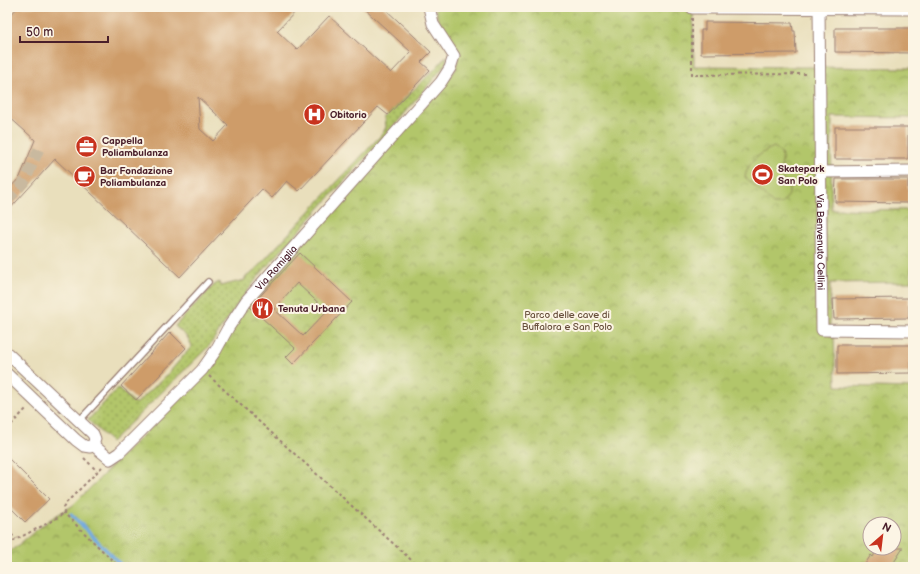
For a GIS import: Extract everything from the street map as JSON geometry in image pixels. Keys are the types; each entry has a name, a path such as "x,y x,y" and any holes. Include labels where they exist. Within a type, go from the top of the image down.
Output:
{"street":[{"name":"Via Romiglia","path":"110,459 202,370 246,301 409,118 450,68 454,56 433,24 429,7"},
{"path":"692,8 913,9"},
{"name":"Via Benvenuto Cellini","path":"819,8 822,330 912,331"},
{"path":"820,172 913,171"},
{"path":"7,353 37,376 93,434 95,439 93,444 90,447 84,446 76,440 7,374"},
{"path":"42,406 55,410 71,423 79,421"},
{"path":"93,444 110,459"}],"lane":[{"path":"79,421 208,282"}],"path":[{"path":"692,8 692,76 820,74"},
{"path":"912,331 913,26"},
{"path":"202,370 419,567"},
{"path":"7,429 30,405"},
{"path":"110,459 66,503 63,508 64,513 119,567"},
{"path":"7,544 52,522 64,513"},
{"path":"7,530 16,539"}],"green space":[{"name":"Parco delle cave di Buffalora e San Polo","path":"435,7 693,7 694,66 913,68 912,118 832,117 831,209 912,210 911,282 830,283 830,330 831,337 834,337 836,386 911,388 911,406 913,406 913,567 7,567 7,554 49,520 72,506 205,373 247,303 444,85 456,69 459,52 438,20"},
{"path":"446,56 447,60 445,65 395,125 262,272 239,302 209,346 111,442 88,420 118,388 136,404 166,376 192,346 188,338 175,326 214,285 219,282 220,286 245,280 245,277 251,274 383,133 386,127 385,118 437,67"},
{"name":"Skatepark San Polo","path":"774,147 780,152 782,161 779,172 789,189 789,195 781,204 773,204 745,177 746,172 755,159"}],"building":[{"path":"18,7 300,7 277,31 297,50 329,16 391,73 411,52 362,7 383,7 431,52 421,62 430,70 388,115 378,107 299,191 287,181 272,198 262,189 180,277 55,159 7,212 7,191 20,177 35,140 7,115 7,19","holes":["198,97 228,125 213,141 200,129"]},
{"path":"705,22 792,23 793,31 795,31 796,53 701,54 701,30 705,30"},
{"path":"835,28 912,28 912,53 835,52"},
{"path":"835,127 908,127 908,159 835,159"},
{"path":"836,179 908,179 908,203 835,202"},
{"name":"Tenuta Urbana","path":"300,253 352,302 293,364 286,357 295,348 250,307","holes":["297,283 327,311 303,336 274,309"]},
{"path":"909,298 909,318 834,319 833,299"},
{"path":"170,332 186,348 136,400 121,386"},
{"path":"837,345 911,345 911,373 837,374"},
{"path":"7,457 49,499 25,522 7,504"},
{"path":"870,556 898,556 891,567 863,567"}],"waterway":[{"path":"71,514 123,567"}],"tunnel":[{"path":"7,200 25,181 39,149 39,144"}],"place":[{"name":"Obitorio","path":"315,114"},
{"name":"Cappella Poliambulanza","path":"87,146"},
{"name":"Skatepark San Polo","path":"763,174"},
{"name":"Bar Fondazione Poliambulanza","path":"84,176"},
{"name":"Tenuta Urbana","path":"263,308"}]}
